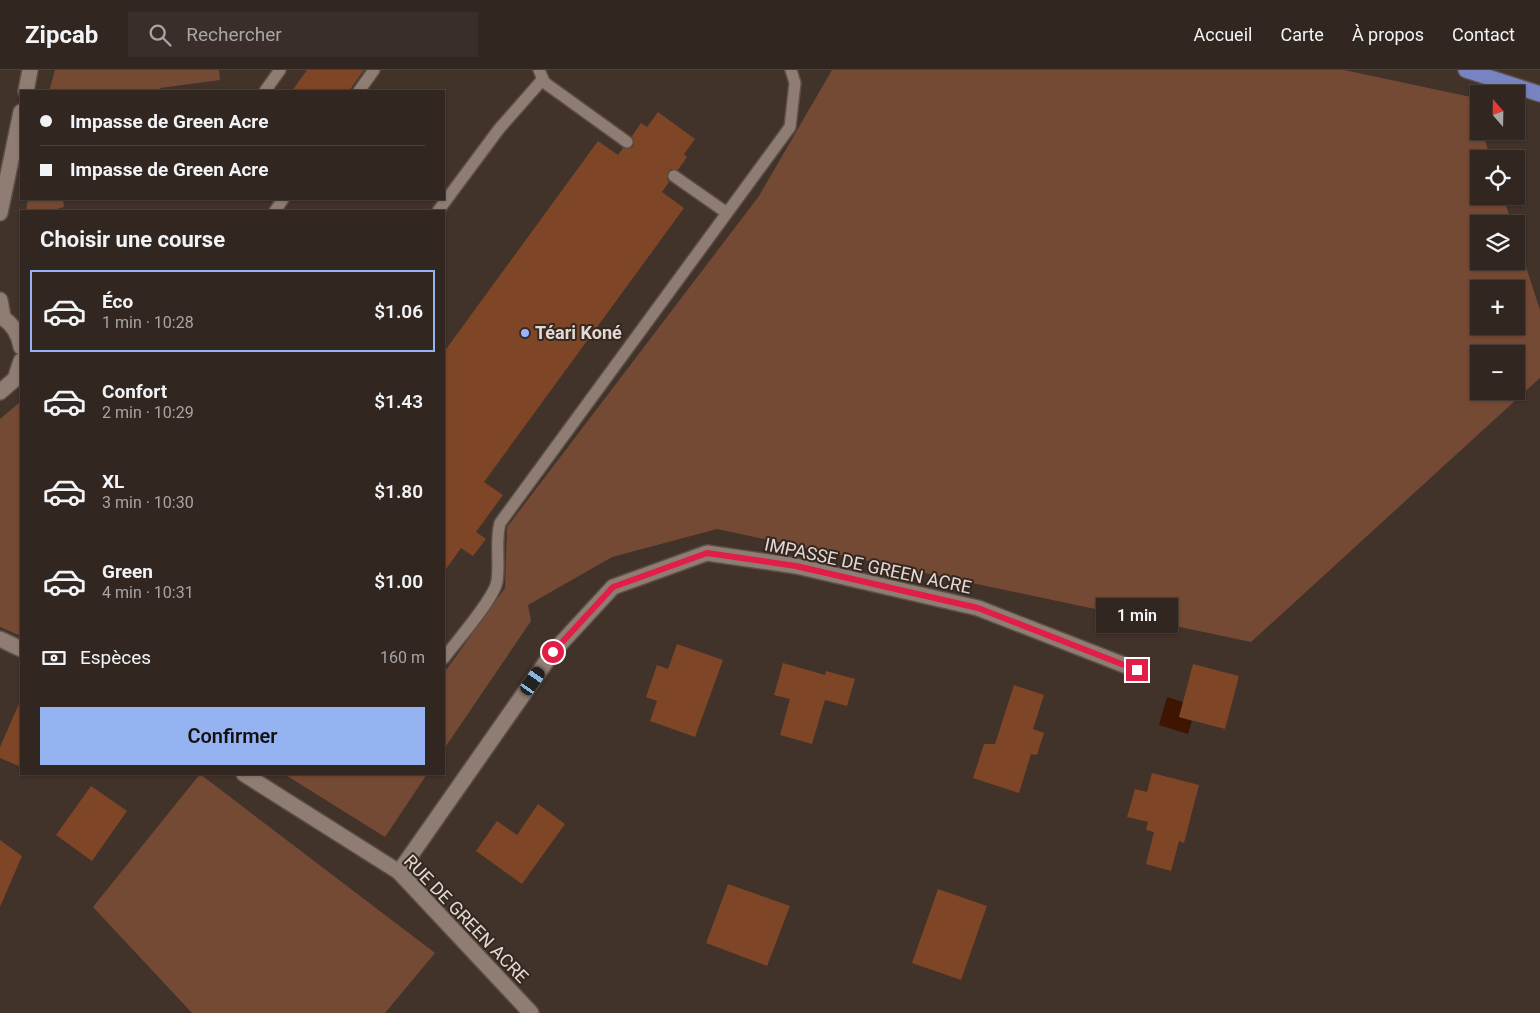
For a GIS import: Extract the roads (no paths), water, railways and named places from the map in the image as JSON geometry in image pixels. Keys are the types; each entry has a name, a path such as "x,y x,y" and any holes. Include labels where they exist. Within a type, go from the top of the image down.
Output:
{"main road":[{"path":"1466,70 1540,94"}],"street":[{"path":"26,90 30,70"},
{"path":"0,213 20,117"},
{"path":"0,300 1,317 17,333 20,342"},
{"path":"9,388 15,379 20,365"},
{"name":"IMPASSE DE GREEN ACRE","path":"399,872 553,652 613,587 707,553 796,566 978,608 1137,670"},
{"path":"0,639 20,649"},
{"name":"RUE DE GREEN ACRE","path":"246,775 399,872 531,1013"}],"lane":[{"path":"266,90 280,70"},
{"path":"360,90 374,70"},
{"path":"445,657 491,596 497,583 497,533 500,523 790,127 795,83 791,70"},
{"path":"439,210 540,75 627,142"},
{"path":"674,176 727,213"}],"place":[{"name":"Téari Koné","path":"525,333"}]}
